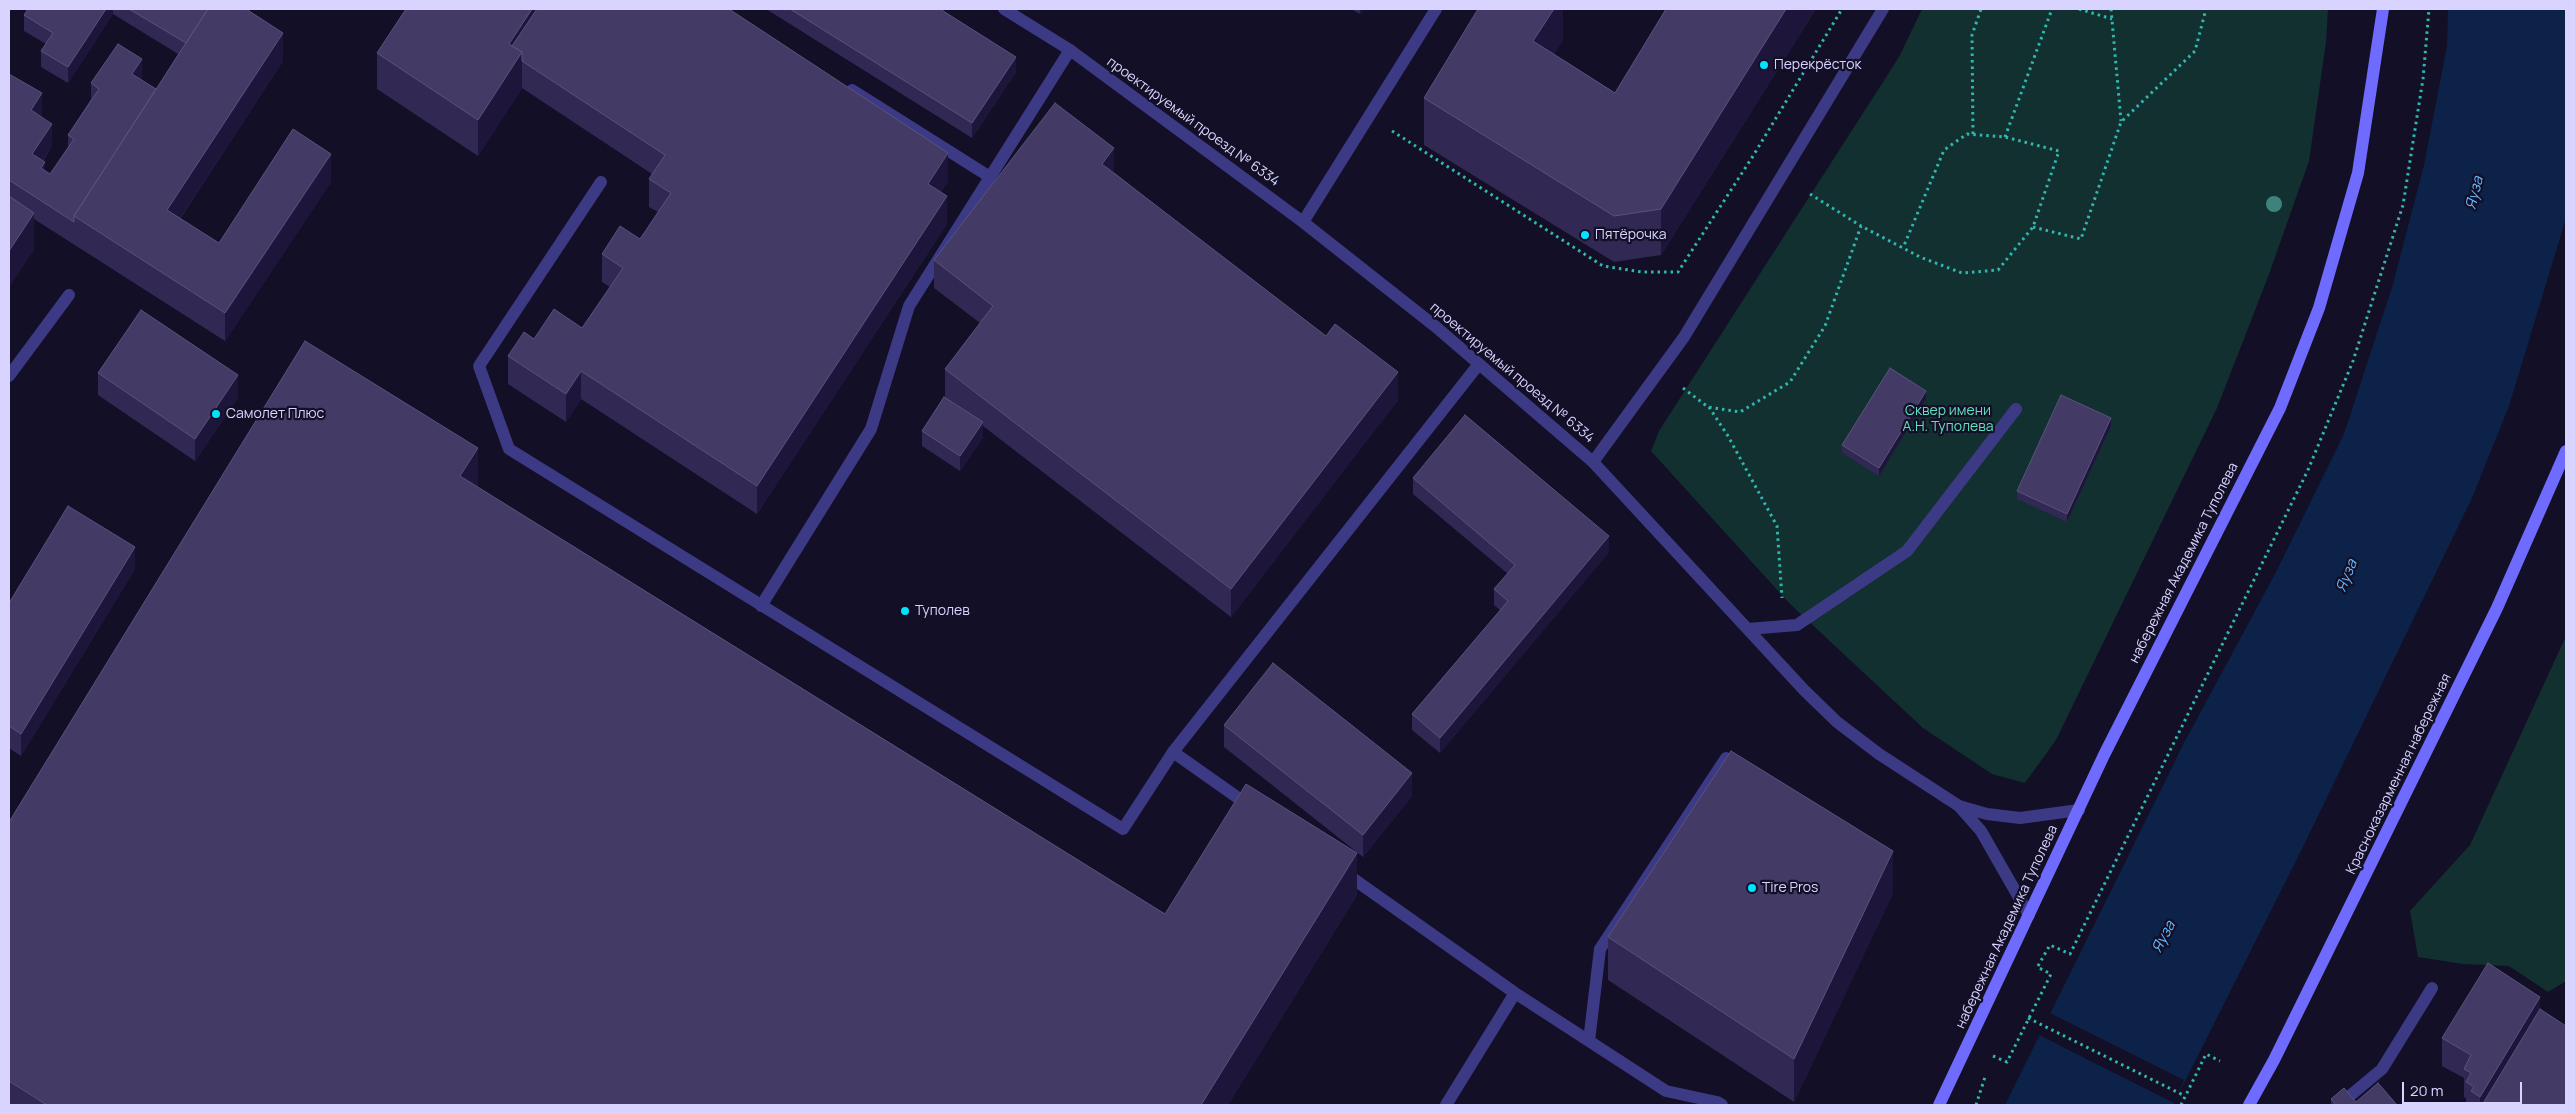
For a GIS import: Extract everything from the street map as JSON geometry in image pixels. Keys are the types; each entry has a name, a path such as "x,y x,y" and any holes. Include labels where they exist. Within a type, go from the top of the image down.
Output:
{"main road":[{"name":"набережная Академика Туполева","path":"1939,1105 2104,755 2280,408 2319,308 2358,173 2383,9"},
{"name":"Красноказарменная набережная","path":"2249,1105 2274,1060 2497,608 2566,451"}],"street":[{"name":"проектируемый проезд № 6334","path":"1004,9 1070,50 1303,222 1479,364 1594,462 1804,690 1837,722 1879,754 1959,806 1981,831 2029,915"},
{"path":"1303,222 1436,9"},
{"path":"1594,462 1684,337 1883,9"},
{"path":"761,606 871,429 909,306 1070,50"},
{"path":"840,82 990,176"},
{"path":"601,182 479,366 509,449 1123,829 1173,752 1479,364"},
{"path":"9,376 69,295"},
{"path":"1748,629 1797,625 1907,551 2016,409"},
{"path":"1173,752 1262,815"},
{"path":"1589,1040 1600,949 1726,758 1752,774"},
{"name":"проектируемый проезд № 6334","path":"1959,806 1987,814 2020,818 2079,810"},
{"path":"1336,867 1515,993 1666,1091 1717,1102 1722,1105"},
{"path":"2339,1105 2382,1069 2432,988"},
{"path":"1446,1105 1515,993"}],"path":[{"path":"1389,129 1603,266 1642,272 1678,272 1753,156 1842,9"},
{"path":"1973,134 1972,35 1982,9"},
{"path":"2005,137 2052,9"},
{"path":"2079,9 2112,19"},
{"path":"2033,227 2082,239 2121,122 2111,9"},
{"path":"2121,122 2195,51 2206,9"},
{"path":"2044,955 2050,945 2070,954 2308,470 2353,362 2403,205 2423,79 2429,9"},
{"path":"1810,194 1861,226 1903,248 1962,273 1998,270 2033,227 2059,151 2005,137 1967,134 1944,150 1903,248"},
{"path":"1708,407 1740,412 1790,382 1825,326 1861,226"},
{"path":"1684,388 1708,407 1728,436 1776,526 1782,602"},
{"path":"1993,1056 2006,1062 2051,974 2037,967"},
{"path":"2028,1018 2185,1096"},
{"path":"2181,1105 2206,1054 2220,1060"}],"green space":[{"name":"Сквер имени А.Н. Туполева","path":"1922,9 2328,9 2326,42 2309,161 2268,277 2217,408 2056,740 2025,783 1992,774 1923,728 1790,604 1651,451 1659,431 1899,57"},
{"path":"2566,636 2566,981 2548,992 2509,966 2463,964 2418,957 2410,911 2470,845"}],"water":[{"name":"Яуза","path":"2448,9 2566,9 2566,218 2509,406 2472,498 2301,851 2173,1105 2005,1105 2185,741 2275,574 2344,434 2393,284 2424,165 2447,46"}],"pier":[{"path":"2048,1012 2184,1080 2174,1103 2037,1034"}],"building":[{"path":"28,9 106,9 68,67 41,51 53,33 24,15"},
{"path":"129,9 208,9 186,43"},
{"path":"208,9 246,9 283,33 167,210 219,243 293,129 331,154 225,313 74,216"},
{"path":"406,9 532,9 509,44 522,52 478,120 377,53"},
{"path":"537,9 729,9 948,153 928,184 947,196 757,486 581,371 566,394 508,356 524,332 534,339 554,309 582,328 623,268 602,254 620,226 640,239 671,193 649,179 665,155 522,61 522,52 512,46"},
{"path":"790,9 940,9 1016,57 972,123"},
{"path":"1478,9 1554,9 1533,41 1615,93 1666,9 1786,9 1661,209 1614,216 1424,98"},
{"path":"118,44 142,59 132,74 156,89 74,216 74,222 9,180 9,74 42,93 31,110 52,124 32,154 45,162 41,168 50,174 74,139 68,135 99,89 91,83"},
{"path":"1055,103 1114,148 1102,164 1326,336 1335,324 1398,372 1231,589 945,369 993,306 934,260"},
{"path":"9,196 34,213 9,251"},
{"path":"141,310 238,375 195,439 98,373"},
{"path":"305,341 478,448 460,476 1165,914 1246,784 1357,853 1201,1105 47,1105 9,1081 9,822"},
{"path":"1890,368 1926,391 1879,468 1842,445"},
{"path":"2061,395 2111,418 2067,514 2017,491"},
{"path":"944,397 983,422 960,456 922,431"},
{"path":"1465,415 1609,536 1440,738 1412,714 1508,601 1494,589 1515,565 1413,478"},
{"path":"68,506 135,547 21,734 9,726 9,603"},
{"path":"1273,663 1412,773 1363,835 1224,725"},
{"path":"1731,751 1893,851 1794,1059 1608,937"},
{"path":"2488,963 2540,997 2480,1097 2471,1091 2474,1087 2466,1082 2471,1073 2464,1069 2471,1055 2442,1038"},
{"path":"2540,1009 2566,1026 2566,1105 2482,1105"},
{"path":"2378,1083 2397,1105 2336,1105 2331,1099 2344,1088 2356,1102"}],"place":[{"name":"Перекрёсток","path":"1764,65"},
{"name":"Пятёрочка","path":"1585,235"},
{"name":"Самолет Плюс","path":"216,414"},
{"name":"Туполев","path":"905,611"},
{"name":"Tire Pros","path":"1752,888"}]}
